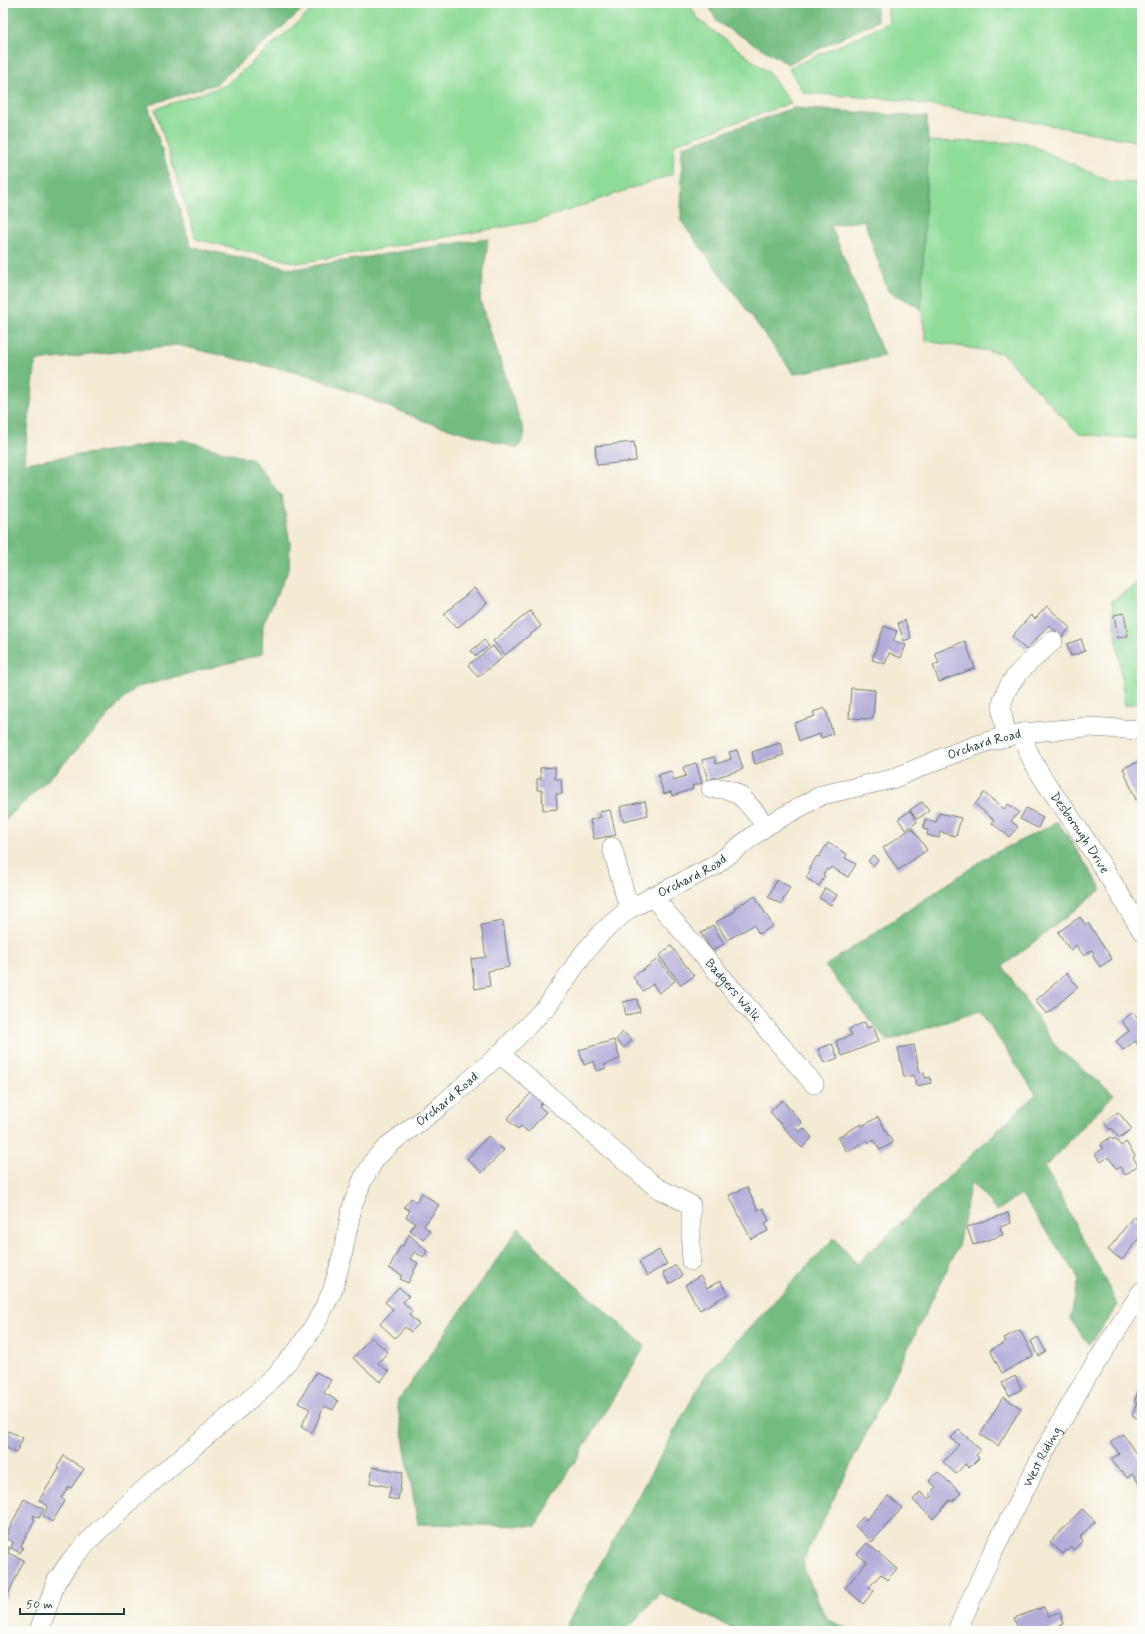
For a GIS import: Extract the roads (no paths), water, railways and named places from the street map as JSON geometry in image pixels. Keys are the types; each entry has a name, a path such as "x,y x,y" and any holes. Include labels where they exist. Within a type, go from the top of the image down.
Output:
{"street":[{"name":"Desborough Drive","path":"1053,641 1018,674 1009,686 1002,707 1015,735 1025,747 1035,766 1079,829 1142,931"},
{"name":"Orchard Road","path":"39,1631 56,1582 70,1560 98,1531 136,1496 264,1387 297,1352 316,1323 332,1292 342,1257 352,1207 363,1179 375,1158 390,1144 442,1104 500,1054 548,1005 583,954 602,932 629,909 652,896 714,866 766,826 822,794 892,779 946,756 989,741 1015,735 1089,727 1142,730"},
{"path":"711,789 722,787 741,795 766,826"},
{"path":"612,847 629,909"},
{"name":"Badgers Walk","path":"652,896 814,1084"},
{"path":"500,1054 656,1187 690,1205 691,1261"},
{"name":"West Riding","path":"957,1631 992,1553 1043,1454 1083,1383 1142,1291"}]}
